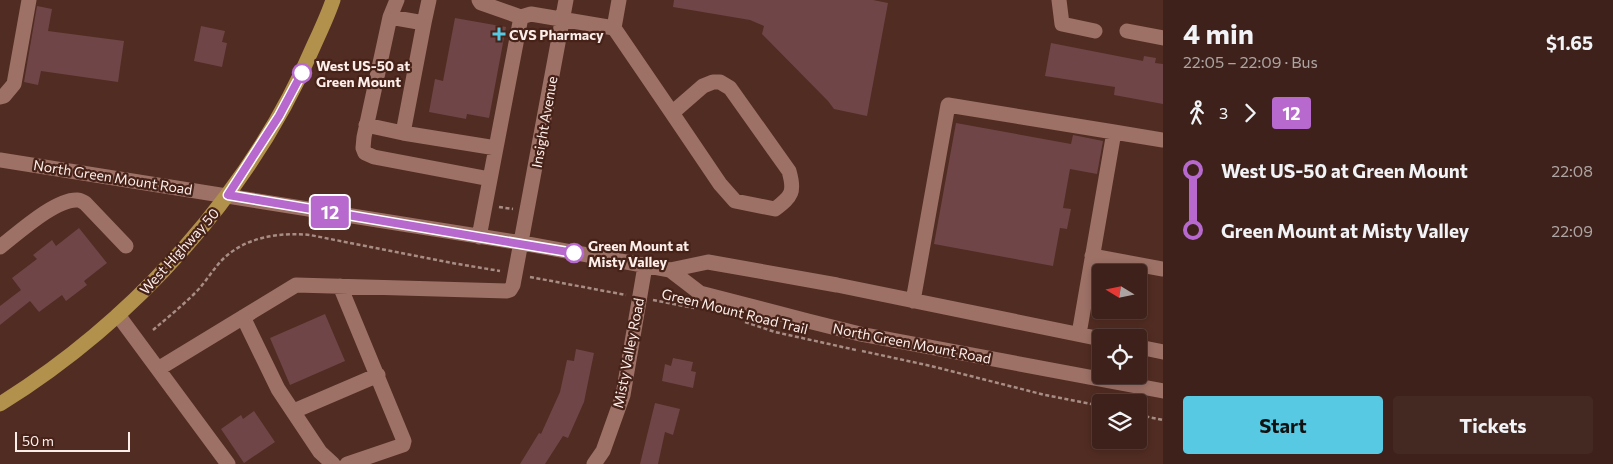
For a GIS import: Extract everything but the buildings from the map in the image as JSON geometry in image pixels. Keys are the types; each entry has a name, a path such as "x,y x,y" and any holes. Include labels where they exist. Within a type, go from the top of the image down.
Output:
{"main road":[{"name":"West Highway 50","path":"0,402 31,384 86,343 138,297 228,195 279,116 305,68 334,0"}],"street":[{"path":"0,97 4,96 14,84 29,0"},
{"path":"397,0 390,17 365,131 363,148 365,153 374,157 490,179"},
{"path":"403,134 429,0"},
{"path":"479,0 481,3 521,17 531,14 614,28"},
{"name":"Insight Avenue","path":"515,274 566,0"},
{"path":"619,0 614,28 720,184 735,201 775,208 789,197 794,186 789,171 730,88 720,82 713,82 703,86 672,113"},
{"path":"1058,0 1062,24 1095,31"},
{"path":"390,17 424,23"},
{"path":"478,237 521,17"},
{"path":"1127,31 1163,38"},
{"path":"913,301 948,105 1163,140"},
{"path":"365,131 403,134 496,148"},
{"path":"1079,334 1114,132"},
{"name":"North Green Mount Road","path":"0,160 522,243 670,270 708,262 1092,337"},
{"path":"0,247 43,214 57,206 77,200 85,203 126,246"},
{"path":"1092,256 1163,269"},
{"name":"Misty Valley Road","path":"594,464 604,451 623,395 645,266"},
{"name":"North Green Mount Road","path":"670,270 700,294 860,334 1163,391"},
{"path":"158,369 296,285 506,292 513,285 515,274"},
{"path":"340,286 404,441 403,444 347,464"},
{"path":"118,315 228,464"},
{"path":"244,317 278,389 320,452 333,464"},
{"path":"1147,349 1163,352"},
{"path":"294,411 378,375"}],"path":[{"path":"498,207 519,210"},
{"name":"Green Mount Road Trail","path":"153,330 197,291 229,254 248,243 272,236 291,234 310,235 702,310"},
{"name":"Green Mount Road Trail","path":"742,321 803,339 932,366 1045,395 1092,404"},
{"path":"1147,417 1163,420"}],"bus line":[{"name":"12","path":"302,73 253,159 228,195 574,253"}],"place":[{"name":"CVS Pharmacy","path":"499,34"},
{"name":"West US-50 at Green Mount","path":"302,73"},
{"name":"Green Mount at Misty Valley","path":"574,253"}]}
